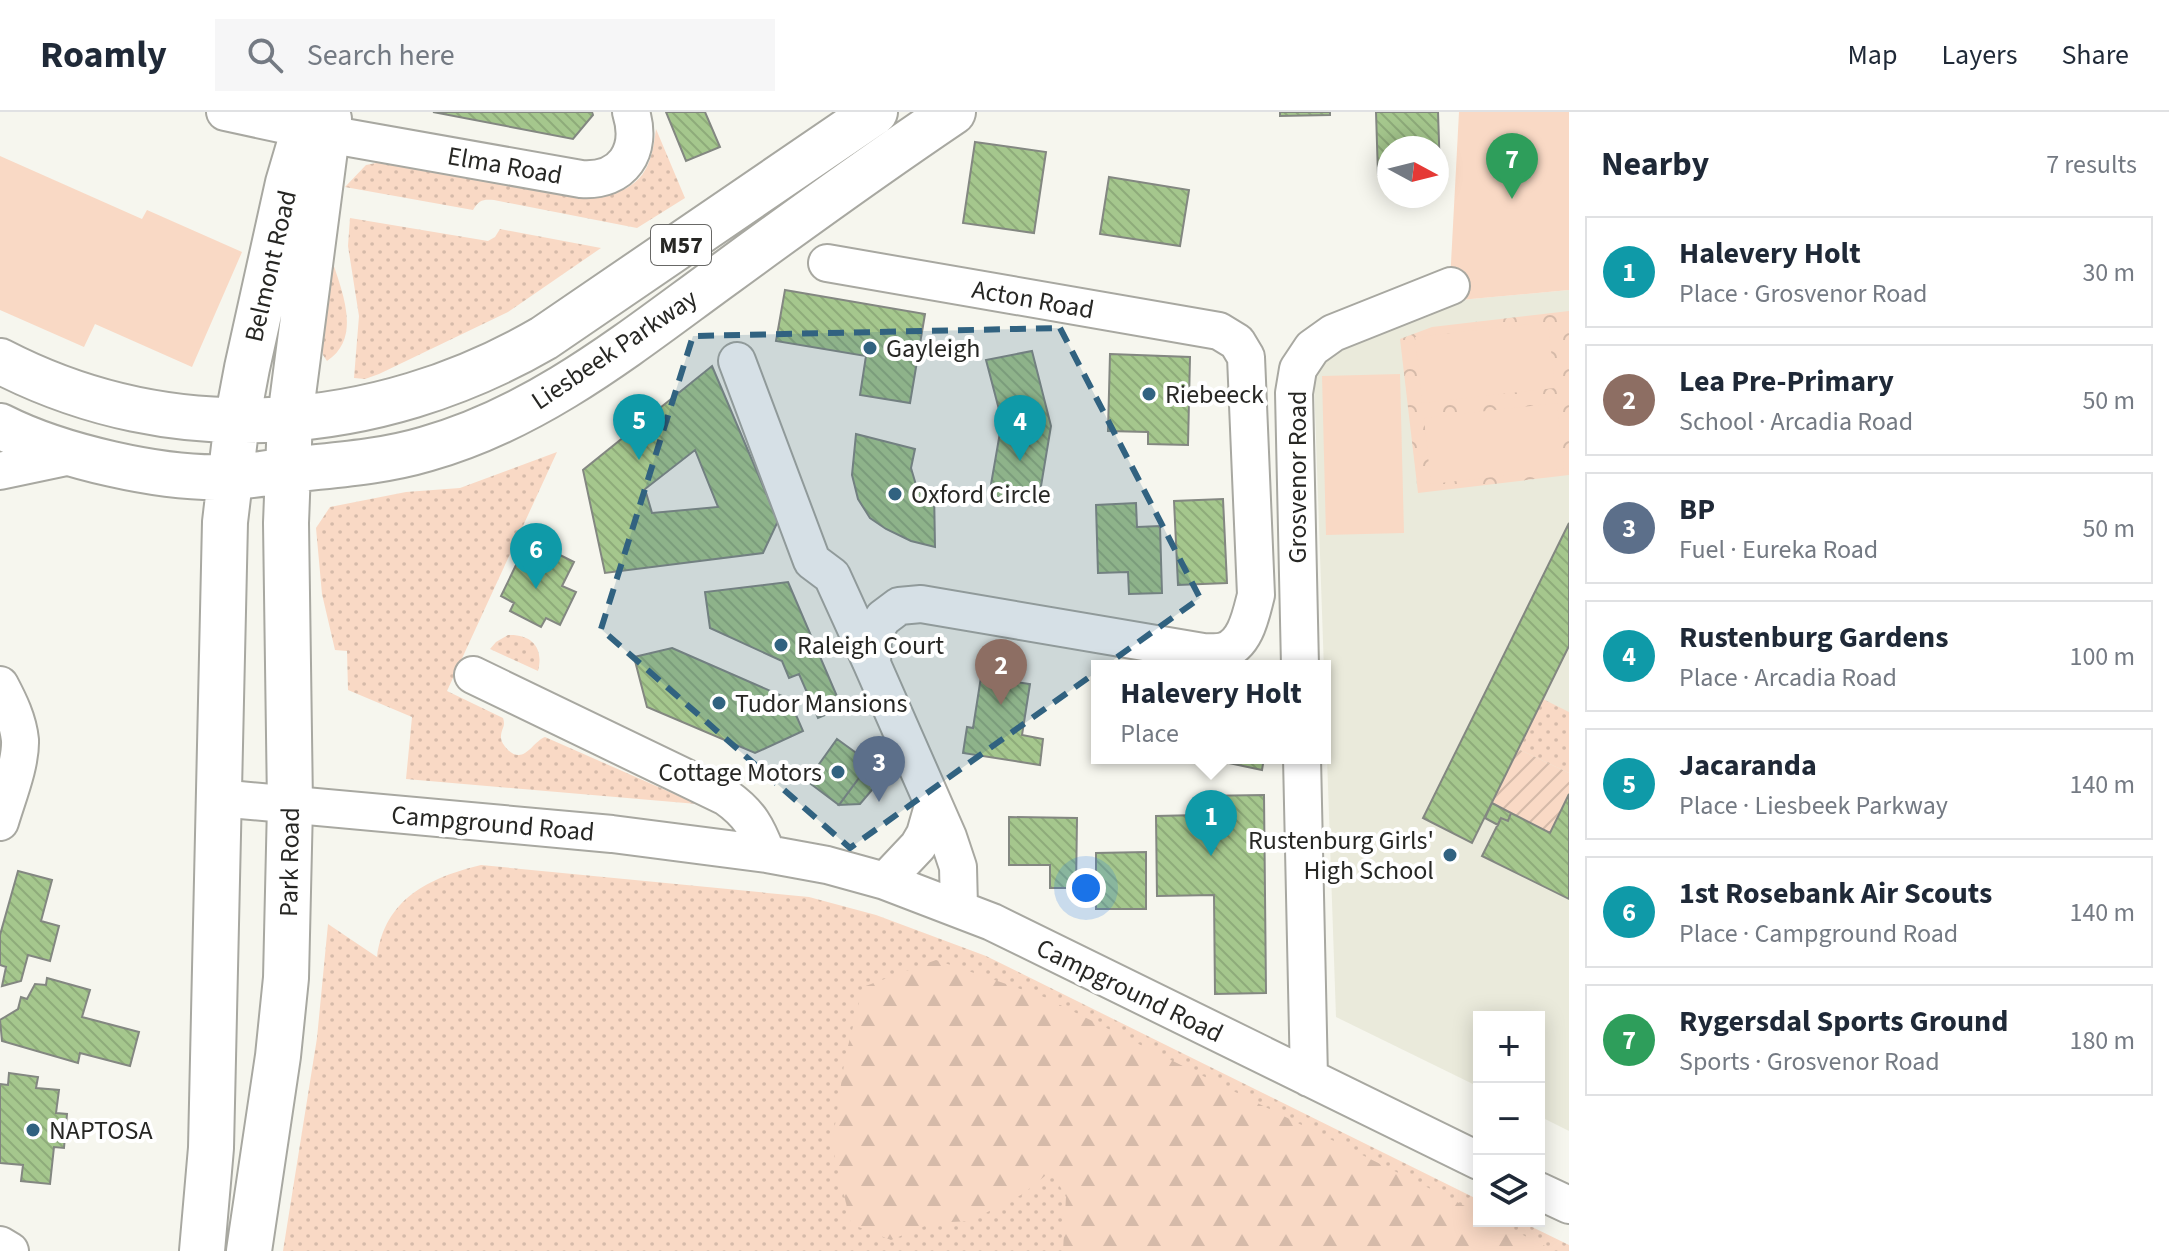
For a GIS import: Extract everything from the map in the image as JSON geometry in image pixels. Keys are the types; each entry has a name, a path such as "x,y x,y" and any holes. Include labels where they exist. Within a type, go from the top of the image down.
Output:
{"main road":[{"name":"Liesbeek Parkway","path":"237,421 290,418 380,405 454,382 508,359 592,306 875,112"},
{"name":"Liesbeek Parkway","path":"229,477 366,461 426,449 501,421 561,390 619,352 953,112"},
{"name":"Belmont Road","path":"288,470 290,418 318,122"},
{"name":"Belmont Road","path":"229,477 237,421 288,183 318,122"},
{"name":"M57","path":"0,361 58,388 103,402 195,420 237,421"},
{"name":"M57","path":"0,426 43,445 76,455 174,474 229,477"},
{"name":"Park Road","path":"249,1251 278,1056 286,978 290,805 288,470"},
{"path":"202,1251 211,1148 225,522 229,477"}],"street":[{"name":"Elma Road","path":"225,112 318,122 596,180 623,167 633,149 635,126 631,112"},
{"name":"Acton Road","path":"827,263 1219,331 1237,342"},
{"name":"Grosvenor Road","path":"1300,660 1294,404 1298,369 1312,348 1333,333 1451,286"},
{"name":"Grosvenor Road","path":"872,664 873,634 883,618 899,606 921,604 1203,652 1225,651 1241,638 1251,618 1256,595 1246,357 1237,342"},
{"path":"737,361 812,561 832,576 948,837 958,867 959,907"},
{"path":"0,471 76,455"},
{"path":"473,675 726,797 751,819 767,854"},
{"path":"0,685 11,707 20,741 0,822"},
{"path":"1302,764 1309,1078"},
{"name":"Campground Road","path":"218,798 612,834 767,854 827,865 885,881 992,922 1473,1158"},
{"path":"885,881 918,846 933,806"},
{"path":"1545,1194 1569,1205"},
{"path":"0,1245 10,1251"}],"highlighted area":[{"path":"1060,328 1200,598 850,848 601,629 693,336"}],"shaded area":[{"name":"Rustenburg Girls' High School","path":"1569,290 1569,1131 1545,1119 1545,1011 1473,1011 1473,1084 1336,1017 1327,764 1331,764 1331,660 1324,660 1314,381 1329,349 1449,301"}],"green space":[{"path":"1459,112 1569,112 1569,290 1449,301"},
{"path":"656,129 685,198 637,228 494,200 482,201 473,210 345,187 366,165 391,160 600,197 626,188 642,175 651,155"},
{"path":"0,156 142,219 147,210 242,252 192,367 95,324 84,347 0,310"},
{"path":"350,218 488,241 500,229 601,248 508,312 379,374 365,379 354,378 359,316 348,246"},
{"path":"330,254 343,296 347,325 338,351 327,361 321,345"},
{"path":"1569,311 1569,475 1418,493 1400,339 1432,327"},
{"path":"1548,322 1555,388 1422,403 1415,337"},
{"path":"1400,374 1404,533 1326,535 1322,376"},
{"path":"1557,403 1564,469 1431,484 1424,418"},
{"path":"557,452 447,691 503,718 502,740 513,754 523,754 545,737 697,804 406,779 412,717 348,690 347,651 335,650 322,594 316,528 330,507 406,492 460,488"},
{"path":"508,635 524,637 534,644 539,656 538,671 490,649"},
{"path":"1543,699 1569,712 1569,773 1518,749"},
{"path":"1518,749 1569,773 1569,794 1550,833 1492,803"},
{"path":"481,865 809,897 876,915 986,956 1473,1197 1473,1227 1532,1227 1569,1245 1569,1251 283,1251 317,1038 328,924 377,957 389,920 400,905 427,884"},
{"path":"936,960 1044,997 1473,1210 1473,1227 1507,1227 1555,1251 1063,1251 1066,1197 1051,1171 1023,1194 970,1221 932,1223 891,1240 851,1224 832,1145 845,1058 863,987"}],"building":[{"path":"433,112 592,112 593,115 573,139"},
{"path":"666,112 705,112 720,147 686,161"},
{"path":"1280,112 1330,112 1330,115 1280,116"},
{"path":"1376,112 1438,112 1439,136 1377,136 1377,144"},
{"path":"975,142 1046,152 1034,233 963,223"},
{"path":"1109,177 1189,190 1180,246 1100,234"},
{"name":"Gayleigh","path":"785,290 925,314 910,403 860,395 866,356 776,341"},
{"path":"1032,351 1051,426 1038,504 989,496 1002,421 986,360"},
{"name":"Riebeeck","path":"1110,354 1190,357 1188,445 1148,444 1148,432 1108,431"},
{"path":"712,366 778,521 763,553 605,573 583,470","holes":["695,450 718,507 652,513 645,489"]},
{"name":"Oxford Circle","path":"856,434 915,449 911,468 916,485 934,489 935,547 911,541 870,518 858,499 852,475"},
{"path":"1223,499 1227,583 1178,585 1174,501"},
{"path":"1136,503 1137,527 1160,526 1162,593 1129,594 1128,572 1098,573 1096,505"},
{"path":"1569,523 1569,646 1472,843 1423,818"},
{"path":"542,546 574,562 562,586 576,592 560,625 546,618 541,627 510,611 514,603 501,596 517,563 530,570"},
{"name":"Raleigh Court","path":"788,582 842,708 818,718 799,674 789,678 782,661 710,628 705,592"},
{"name":"Tudor Mansions","path":"672,648 789,699 803,731 755,753 647,707 634,657"},
{"path":"981,677 1030,684 1022,735 1043,739 1040,765 963,753 967,727 973,728"},
{"name":"Cottage Motors","path":"837,739 870,763 839,805 807,781"},
{"path":"870,763 877,784 860,804 839,805"},
{"path":"1234,764 1263,764 1262,770"},
{"path":"1569,794 1569,899 1482,856 1501,818 1508,821 1511,813 1550,833"},
{"path":"1264,795 1266,993 1215,994 1214,895 1157,896 1156,816 1200,815 1199,796"},
{"path":"1492,803 1511,813 1508,821 1501,818 1498,825 1485,818"},
{"path":"1009,817 1077,818 1076,888 1050,888 1050,865 1009,865"},
{"path":"1146,852 1146,909 1096,909 1096,853"},
{"path":"18,871 52,880 41,921 59,926 50,961 28,955 21,981 2,986 6,967 0,965 0,935"},
{"path":"47,978 90,990 82,1017 139,1032 130,1066 80,1053 78,1063 2,1041 0,1020 18,1009 21,997 27,999 35,984 46,985"},
{"name":"NAPTOSA","path":"9,1073 38,1077 36,1088 59,1090 56,1113 67,1114 64,1148 54,1147 50,1184 21,1181 23,1165 0,1163 0,1084 8,1085"}],"place":[{"name":"Rygersdal Sports Ground","path":"1512,199"},
{"name":"Gayleigh","path":"870,348"},
{"name":"Riebeeck","path":"1149,394"},
{"name":"Jacaranda","path":"639,460"},
{"name":"Rustenburg Gardens","path":"1020,461"},
{"name":"Oxford Circle","path":"895,494"},
{"name":"1st Rosebank Air Scouts","path":"536,589"},
{"name":"Raleigh Court","path":"781,645"},
{"name":"Tudor Mansions","path":"719,703"},
{"name":"Lea Pre-Primary","path":"1001,705"},
{"name":"Cottage Motors","path":"838,772"},
{"name":"BP","path":"879,802"},
{"name":"Rustenburg Girls' High School","path":"1450,855"},
{"name":"Halevery Holt","path":"1211,856"},
{"name":"NAPTOSA","path":"33,1130"}]}
